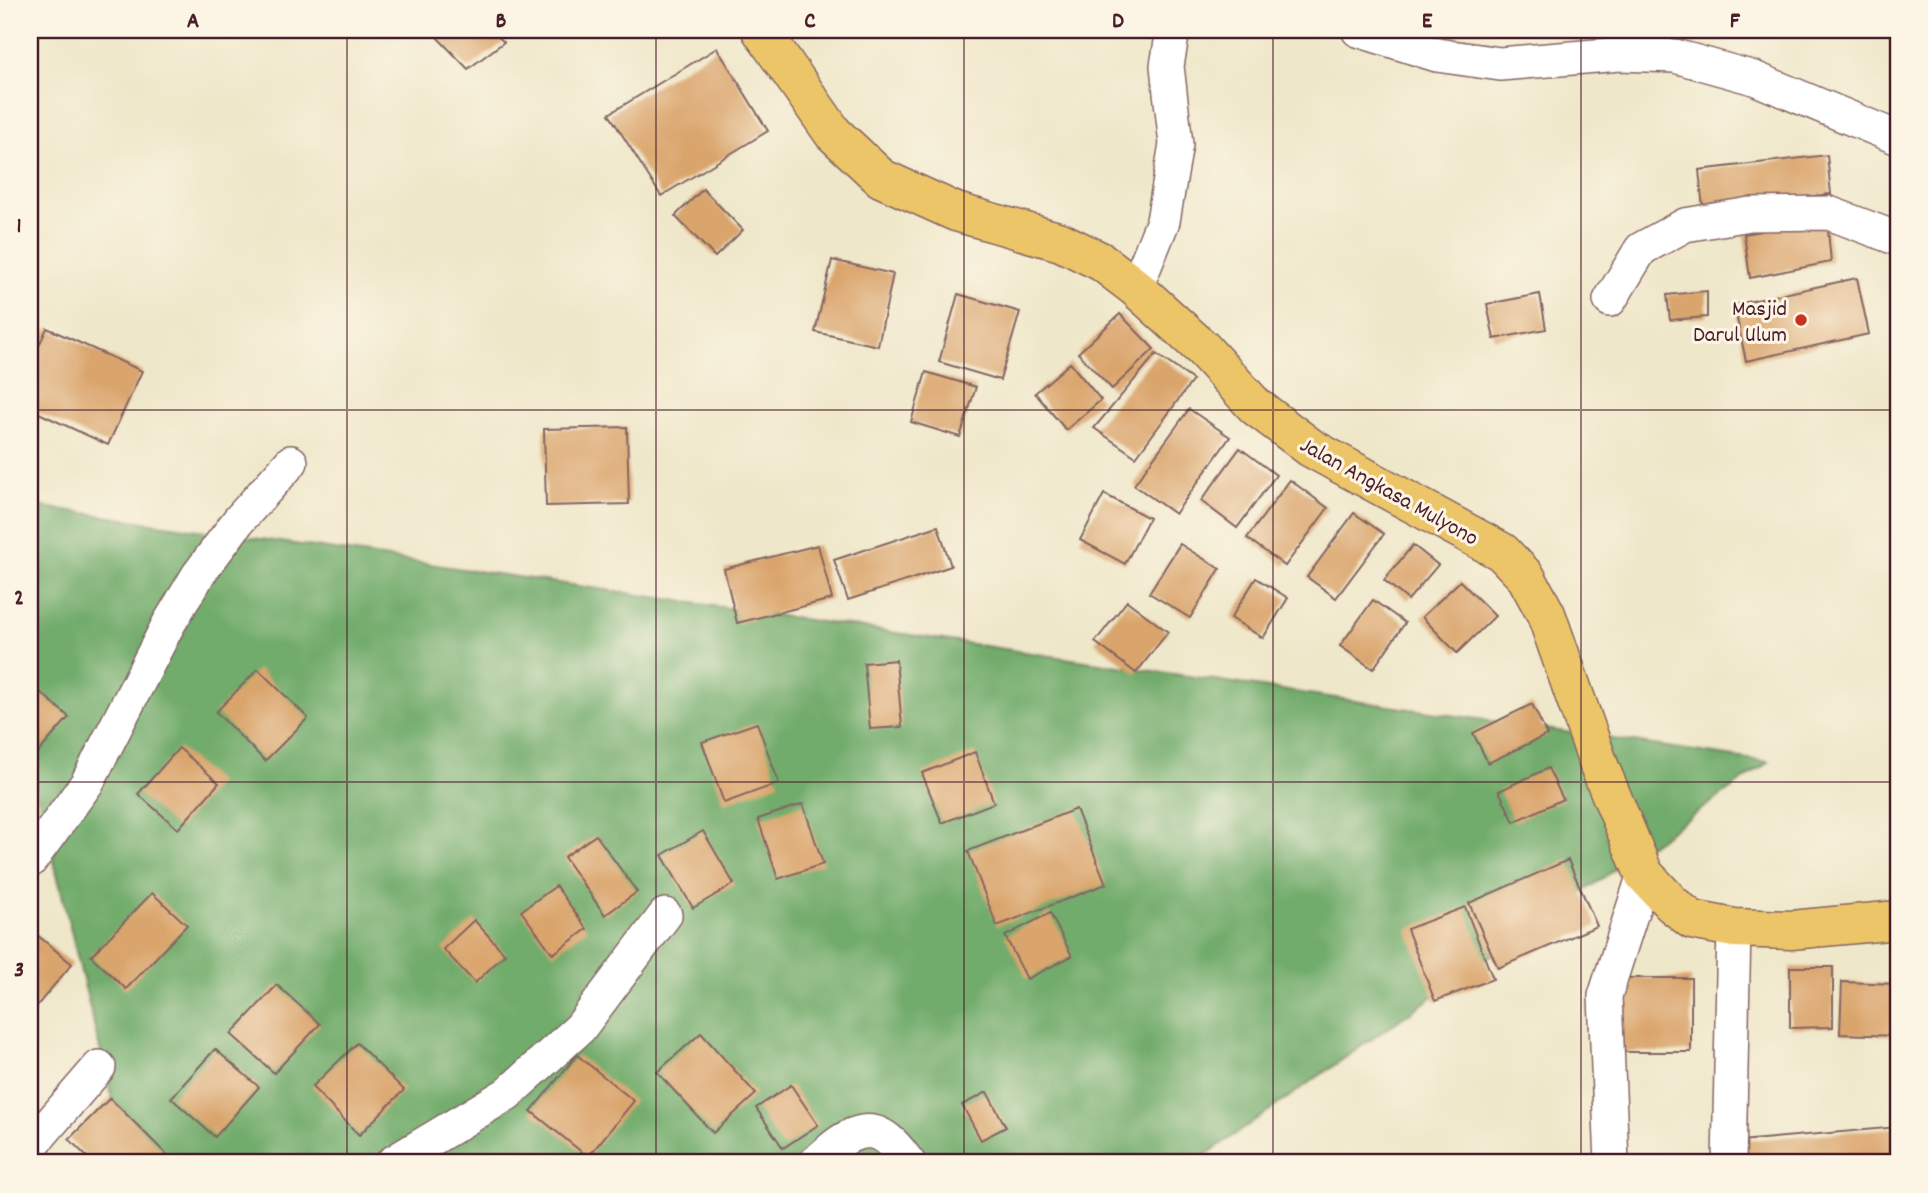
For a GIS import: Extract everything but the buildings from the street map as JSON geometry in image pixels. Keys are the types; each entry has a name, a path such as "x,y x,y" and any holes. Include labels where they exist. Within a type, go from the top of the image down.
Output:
{"main road":[{"name":"Jalan Angkasa Mulyono","path":"761,30 833,133 881,177 956,212 1061,242 1102,262 1136,288 1203,349 1255,407 1311,449 1502,552 1526,577 1546,614 1600,768 1644,874 1672,904 1692,920 1734,928 1791,930 1898,920"}],"street":[{"path":"1136,288 1163,221 1176,144 1167,66 1173,30"},
{"path":"1358,30 1437,55 1500,64 1620,54 1675,56 1754,78 1898,138"},
{"path":"1610,300 1641,249 1685,225 1750,214 1829,213 1898,239"},
{"path":"30,861 87,783 168,625 198,575 239,520 291,462"},
{"path":"1612,1163 1605,996 1644,874"},
{"path":"392,1163 507,1094 580,1028 665,915"},
{"path":"1729,1163 1734,928"},
{"path":"30,1147 99,1068"},
{"path":"815,1163 841,1138 856,1133 876,1134 890,1140 909,1163"}],"green space":[{"path":"30,505 1769,762 1194,1163 128,1163 30,764"}],"place":[{"name":"Masjid Darul Ulum","path":"1801,320"}]}
